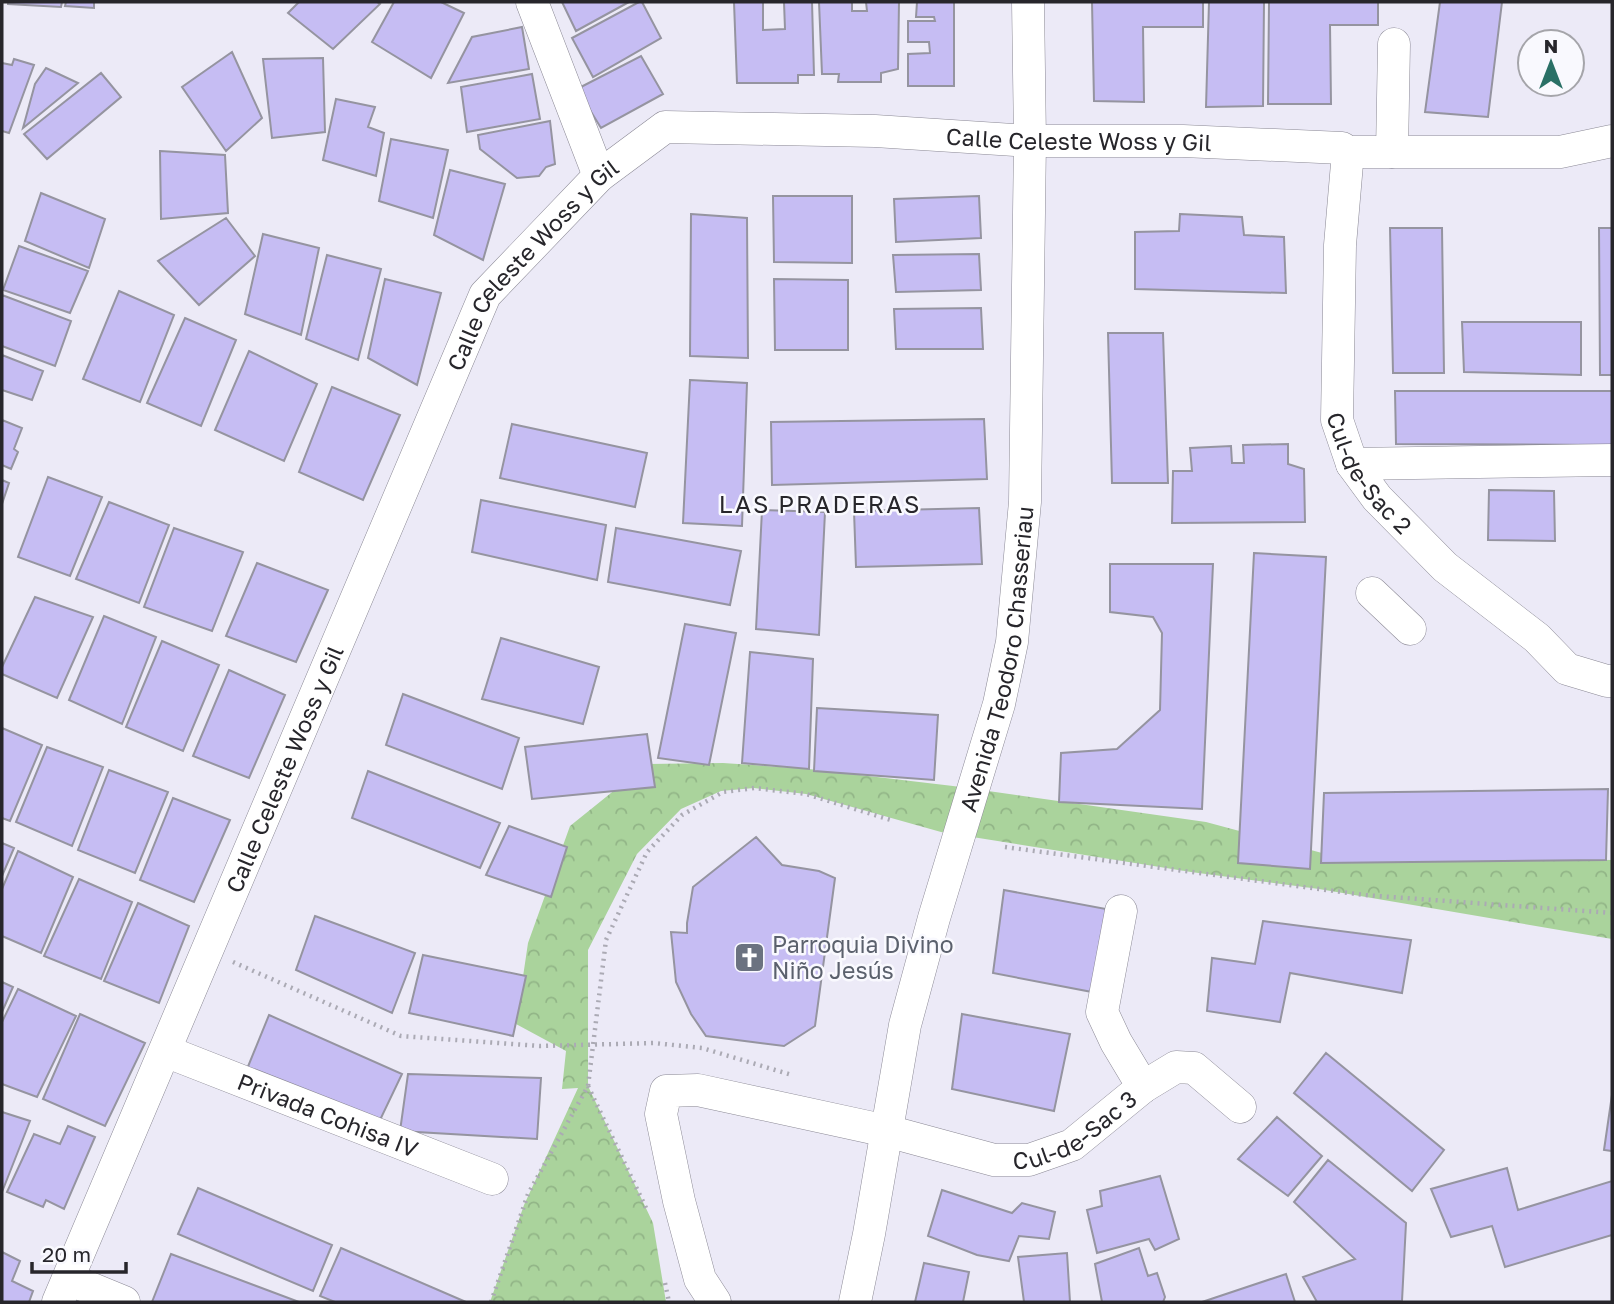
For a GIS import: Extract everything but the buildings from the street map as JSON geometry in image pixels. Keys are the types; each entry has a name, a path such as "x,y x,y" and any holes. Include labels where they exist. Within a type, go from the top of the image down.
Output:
{"street":[{"path":"532,2 599,176"},
{"name":"Avenida Teodoro Chasseriau","path":"855,1302 905,1025 934,918 999,704 1012,642 1025,502 1030,141 1028,2"},
{"path":"1392,152 1394,44"},
{"name":"Calle Celeste Woss y Gil","path":"63,1291 485,295 599,176 665,127 875,131 1030,141 1183,141 1342,148 1348,152 1560,152 1612,141"},
{"name":"Cul-de-Sac 2","path":"1348,152 1340,245 1337,420 1352,464 1377,498 1445,567 1537,638 1567,668 1612,681"},
{"path":"1352,464 1612,460"},
{"path":"1372,593 1410,629"},
{"path":"1121,911 1102,1012 1115,1042 1143,1087"},
{"name":"Privada Cohisa IV","path":"165,1051 492,1179"},
{"name":"Cul-de-Sac 3","path":"715,1302 699,1279 679,1201 661,1114 666,1091 698,1090 887,1132 994,1160 1029,1160 1072,1144 1143,1087 1176,1068 1194,1069 1240,1107"},
{"path":"63,1291 124,1302"}],"path":[{"path":"491,1302 528,1194 588,1086 606,940 647,852 682,815 723,792 754,788 806,794 891,820"},
{"path":"1005,847 1364,895 1612,913"},
{"path":"207,950 401,1036 540,1046 654,1044 702,1048 803,1079"},
{"path":"588,1086 647,1211"},
{"path":"664,1276 670,1302"}],"green space":[{"path":"723,763 809,769 953,786 1206,822 1322,853 1612,860 1612,939 1319,889 1191,872 941,832 806,794 754,788 721,791 681,809 637,854 588,950 588,1086 653,1223 666,1302 490,1302 524,1205 578,1088 562,1089 566,1051 516,1024 528,943 570,826 647,764"}],"place":[{"name":"Parroquia Divino Niño Jesús","path":"749,957"}],"district":[{"name":"LAS PRADERAS","path":"820,503"}]}
